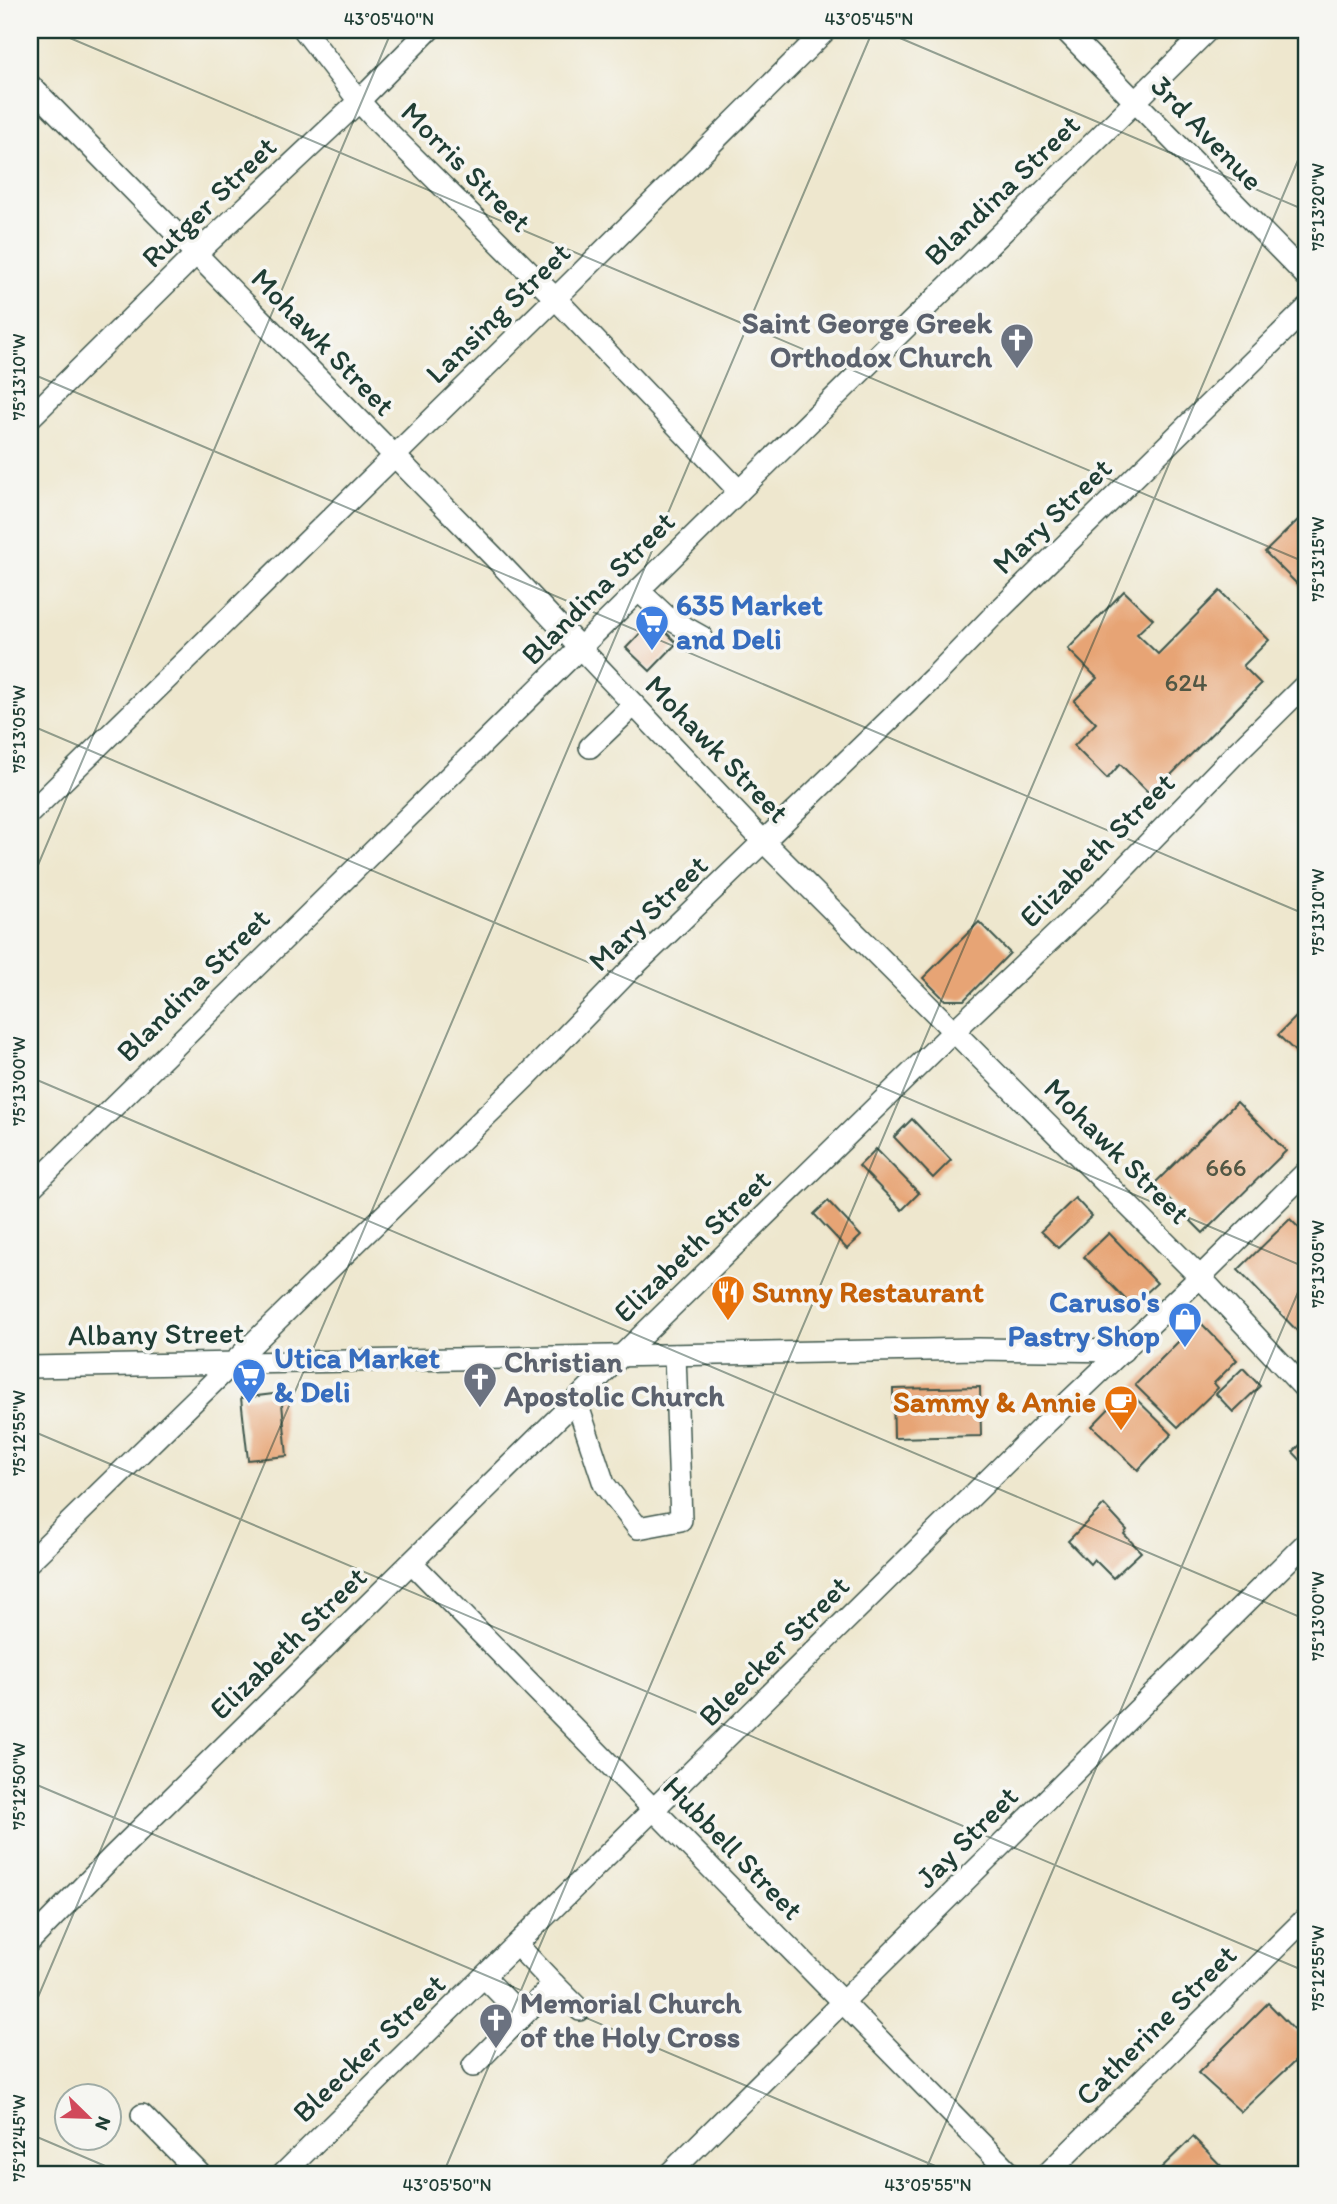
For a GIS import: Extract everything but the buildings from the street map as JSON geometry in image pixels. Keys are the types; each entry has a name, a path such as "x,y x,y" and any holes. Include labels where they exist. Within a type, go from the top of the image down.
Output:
{"street":[{"name":"Morris Street","path":"304,30 359,101 555,298 739,491"},
{"name":"Rutger Street","path":"30,418 196,254 359,101 429,30"},
{"name":"Lansing Street","path":"30,813 826,30"},
{"name":"3rd Avenue","path":"1065,30 1307,277"},
{"name":"Blandina Street","path":"30,1189 1208,30"},
{"name":"Mohawk Street","path":"30,85 493,556 764,842 1200,1277 1307,1391"},
{"name":"Mary Street","path":"30,1560 517,1085 629,971 933,678 1307,308"},
{"path":"638,590 668,618 702,637"},
{"name":"Elizabeth Street","path":"30,1941 576,1400 955,1030 1101,892 1307,683"},
{"path":"590,747 634,705"},
{"name":"Bleecker Street","path":"283,2174 1042,1427 1307,1171"},
{"name":"Albany Street","path":"30,1367 978,1349 1122,1351"},
{"path":"576,1400 604,1484 638,1528 681,1520 675,1355"},
{"name":"Jay Street","path":"669,2174 1307,1542"},
{"name":"Hubbell Street","path":"412,1563 1011,2174"},
{"name":"Catherine Street","path":"1046,2174 1307,1919"},
{"path":"517,1945 580,2010"},
{"path":"484,1977 522,2016"},
{"path":"473,2066 554,1984"},
{"path":"142,2115 200,2174"}],"place":[{"name":"Saint George Greek Orthodox Church","path":"1017,370"},
{"name":"635 Market and Deli","path":"652,652"},
{"name":"Sunny Restaurant","path":"728,1322"},
{"name":"Caruso's Pastry Shop","path":"1185,1349"},
{"name":"Utica Market & Deli","path":"249,1405"},
{"name":"Christian Apostolic Church","path":"480,1409"},
{"name":"Sammy & Annie","path":"1121,1432"},
{"name":"Memorial Church of the Holy Cross","path":"496,2050"}]}
